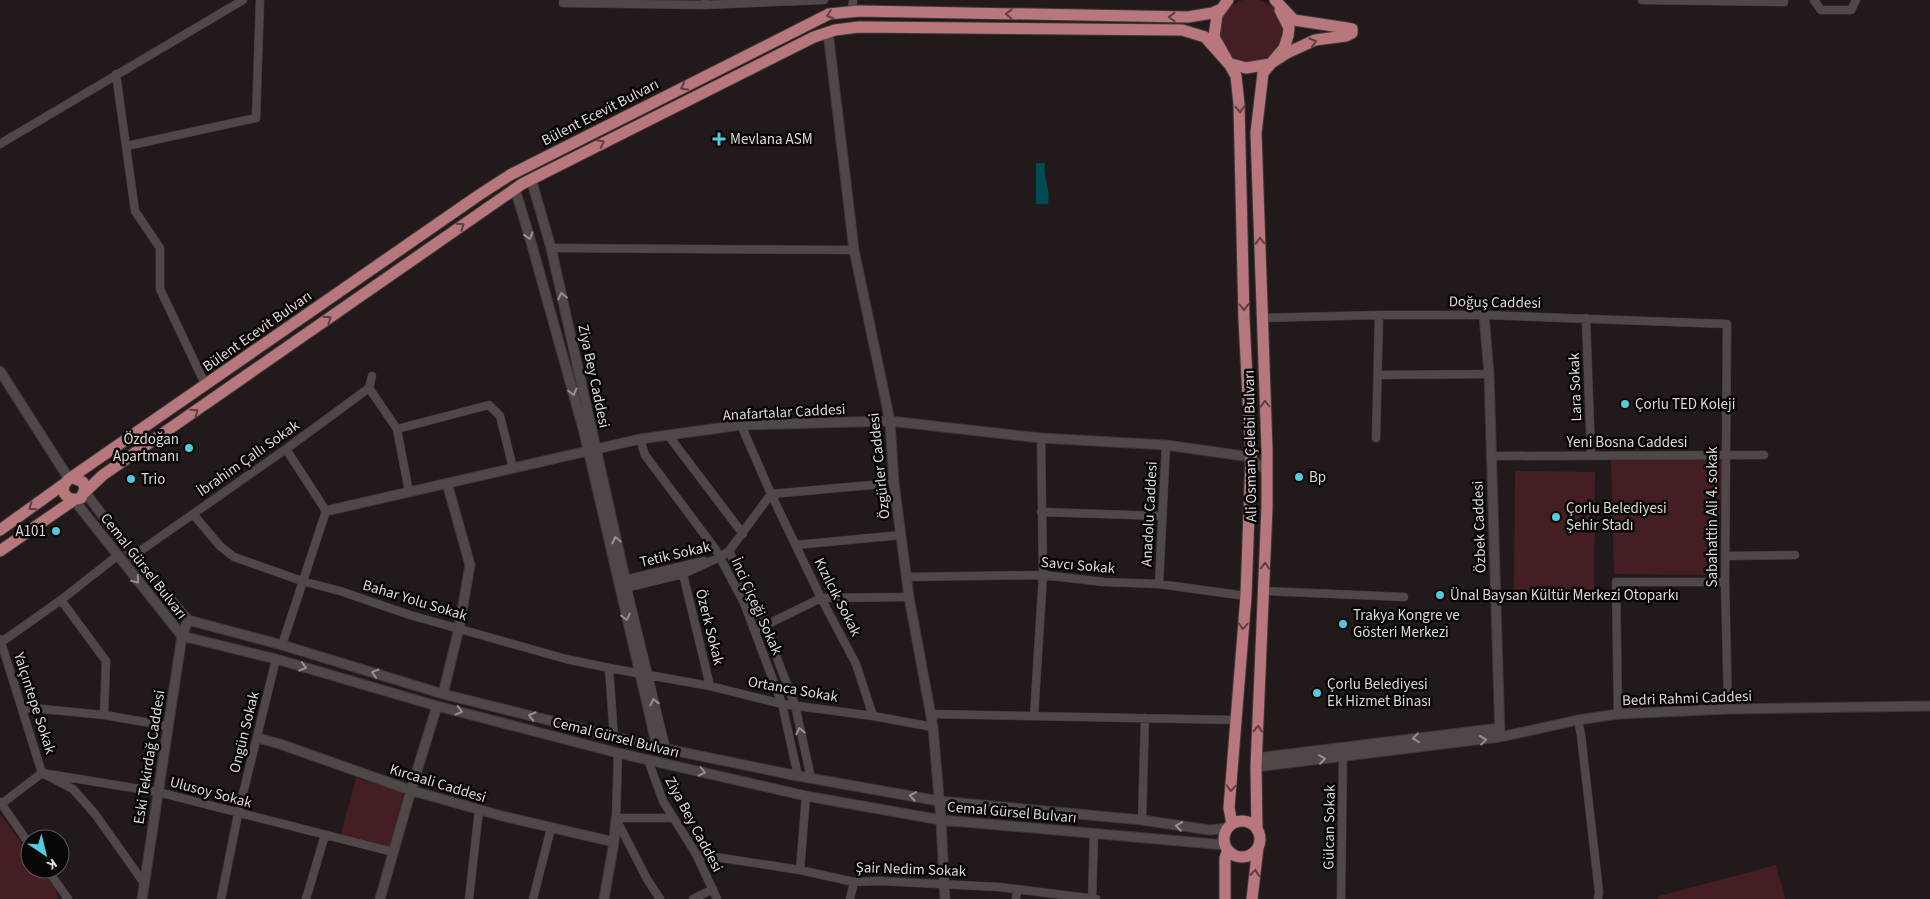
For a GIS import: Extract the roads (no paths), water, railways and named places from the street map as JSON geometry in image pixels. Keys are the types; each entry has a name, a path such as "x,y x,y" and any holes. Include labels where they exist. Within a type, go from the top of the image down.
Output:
{"main road":[{"path":"1228,0 1219,10 1215,23 1214,37 1228,63"},
{"path":"0,551 74,500 81,498 103,475 515,189 786,51 828,32 842,28 859,27 1182,30 1204,37 1228,63 1246,68 1270,64 1287,53 1315,40 1349,36 1352,31 1347,28 1294,20 1274,1"},
{"name":"Ali Osman Çelebi Bulvarı","path":"1257,830 1256,762 1267,473 1256,133 1263,73 1284,48 1289,28 1274,1"},
{"name":"Bülent Ecevit Bulvarı","path":"0,530 69,480 510,175 829,14 853,6 1188,17 1219,10"},
{"name":"Ali Osman Çelebi Bulvarı","path":"1228,63 1236,76 1241,123 1244,319 1251,457 1246,596 1229,808 1230,826"},
{"path":"74,500 65,495 69,480 83,482 85,492"},
{"path":"1225,899 1226,848 1224,839 1230,826 1243,821 1254,825 1259,841 1252,899"},
{"path":"1226,848 1238,856 1244,856 1254,851 1258,846"}],"street":[{"path":"0,144 243,0"},
{"path":"127,146 256,118 260,0"},
{"path":"563,3 824,0"},
{"path":"1642,0 1784,2"},
{"path":"1814,0 1821,10 1851,10 1856,0"},
{"name":"Özgürler Caddesi","path":"828,32 854,250 890,421 894,483 906,578 933,727 941,820 945,899"},
{"path":"116,74 135,211 160,248 160,288 206,386"},
{"name":"Ziya Bey Caddesi","path":"532,179 551,248 592,450 661,748"},
{"name":"Ziya Bey Caddesi","path":"515,189 592,450"},
{"path":"551,248 854,250"},
{"path":"1376,438 1379,315"},
{"name":"Doğuş Caddesi","path":"1262,318 1484,315 1727,324"},
{"name":"Özbek Caddesi","path":"1484,315 1489,374 1490,456 1500,733"},
{"name":"Lara Sokak","path":"1586,318 1591,455"},
{"name":"Sabahattin Ali 4. sokak","path":"1727,324 1725,582 1728,709"},
{"path":"0,371 69,480"},
{"path":"1378,375 1489,374"},
{"path":"372,376 368,388 398,430 409,492"},
{"name":"İbrahim Çallı Sokak","path":"133,556 286,450 368,388"},
{"path":"398,430 489,405 500,416 513,468"},
{"name":"Anafartalar Caddesi","path":"326,511 640,439 741,425 890,421 1041,438 1166,445 1251,457"},
{"name":"Kızılcık Sokak","path":"741,425 771,494 821,598 856,664 873,716"},
{"name":"İnci Çiçeği Sokak","path":"668,435 742,534"},
{"path":"1034,716 1043,575 1041,438"},
{"name":"İnci Çiçeği Sokak","path":"640,439 645,455 720,557 756,630 782,704 798,776"},
{"name":"Anadolu Caddesi","path":"1159,584 1166,445"},
{"path":"282,645 326,511 286,450"},
{"name":"Yeni Bosna Caddesi","path":"1490,456 1764,455"},
{"path":"1251,457 1267,473"},
{"path":"443,694 459,628 470,565 447,483"},
{"path":"720,557 729,550 742,534 771,494 894,483"},
{"name":"Cemal Gürsel Bulvarı","path":"85,492 133,556 188,620 282,645 443,694 614,738 798,776 939,801 1142,820 1210,830 1230,826"},
{"name":"Cemal Gürsel Bulvarı","path":"74,500 182,636 276,660 437,706 618,753 806,796 941,820 1226,848"},
{"path":"1041,512 1162,516"},
{"name":"Bahar Yolu Sokak","path":"194,514 220,546 234,557 302,581 340,591 410,615 566,658 643,675"},
{"path":"796,545 901,535"},
{"name":"İnci Çiçeği Sokak","path":"729,550 765,627 795,705 810,778"},
{"path":"1725,556 1795,555"},
{"path":"0,641 61,600 117,556"},
{"name":"Tetik Sokak","path":"622,585 683,574 720,557"},
{"name":"Tetik Sokak","path":"622,585 720,557"},
{"name":"Özerk Sokak","path":"683,574 710,686"},
{"name":"Savcı Sokak","path":"906,578 1043,575 1104,582 1159,584 1246,596"},
{"path":"1618,714 1616,582 1725,582"},
{"path":"1264,591 1404,597"},
{"path":"756,630 821,598 909,597"},
{"path":"61,600 106,662 104,715"},
{"name":"Eski Tekirdağ Caddesi","path":"142,899 182,636 188,620"},
{"name":"Yalçıntepe Sokak","path":"0,641 42,773 73,789 95,814 144,883"},
{"name":"Ongün Sokak","path":"221,899 238,814 276,660"},
{"path":"609,668 614,738"},
{"name":"Ortanca Sokak","path":"643,675 710,686 782,704 873,716 933,727"},
{"path":"380,899 410,790 437,706"},
{"name":"Bedri Rahmi Caddesi","path":"1256,762 1500,733 1618,714 1728,709 1930,706"},
{"path":"22,708 104,715 168,726"},
{"path":"931,714 1236,720"},
{"path":"1142,820 1145,718"},
{"path":"1578,720 1593,833 1599,892 1598,899"},
{"name":"Kırcaali Caddesi","path":"258,738 410,790 479,810 614,842"},
{"name":"Bedri Rahmi Caddesi","path":"1256,762 1344,756 1448,739"},
{"path":"604,899 614,842 618,753"},
{"name":"Gülcan Sokak","path":"1342,899 1344,756"},
{"name":"Ziya Bey Caddesi","path":"648,760 663,801 696,854 717,899"},
{"path":"20,831 1,804 42,773"},
{"name":"Ulusoy Sokak","path":"42,773 158,792 238,814 393,852"},
{"path":"800,870 806,796"},
{"path":"469,899 479,810"},
{"path":"616,818 672,818"},
{"path":"616,818 647,880 660,899"},
{"path":"533,899 551,828"},
{"path":"1092,899 1094,834"},
{"path":"306,899 325,835"},
{"name":"Şair Nedim Sokak","path":"696,854 800,870 854,882 879,881 1017,889 1096,899"},
{"path":"54,879 68,899"},
{"path":"850,899 854,882"},
{"path":"693,899 713,889"},
{"path":"1016,899 1017,889"}],"water":[{"path":"1036,163 1045,163 1049,194 1048,204 1036,204"}],"place":[{"name":"Mevlana ASM","path":"719,139"},
{"name":"Çorlu TED Koleji","path":"1625,404"},
{"name":"Özdoğan Apartmanı","path":"189,448"},
{"name":"Bp","path":"1299,477"},
{"name":"Trio","path":"131,479"},
{"name":"Çorlu Belediyesi Şehir Stadı","path":"1556,517"},
{"name":"A101","path":"56,531"},
{"name":"Ünal Baysan Kültür Merkezi Otoparkı","path":"1440,595"},
{"name":"Trakya Kongre ve Gösteri Merkezi","path":"1343,624"},
{"name":"Çorlu Belediyesi Ek Hizmet Binası","path":"1317,693"}]}
